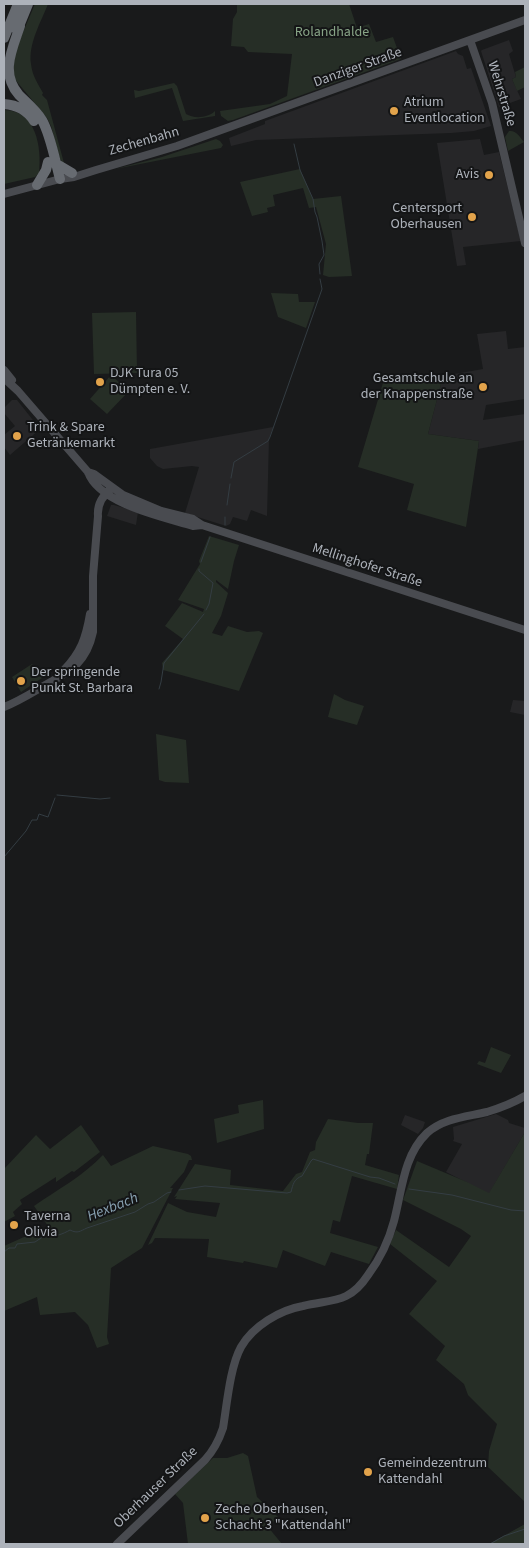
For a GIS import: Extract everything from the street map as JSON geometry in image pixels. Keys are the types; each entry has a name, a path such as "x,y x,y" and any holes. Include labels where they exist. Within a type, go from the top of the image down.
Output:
{"highway":[{"path":"4,38 18,4"},
{"path":"28,4 8,68 13,87 42,120 46,129 57,180"},
{"path":"4,58 20,26"},
{"path":"4,104 12,104 31,115 38,126 52,162 72,173"},
{"path":"37,185 52,162"}],"street":[{"name":"Danziger Straße","path":"199,139 525,20"},
{"name":"Wehrstraße","path":"470,40 496,116 525,243"},
{"name":"Zechenbahn","path":"4,194 74,177 199,139"},
{"name":"Zechenbahn","path":"57,180 72,173 96,170"},
{"name":"Mellinghofer Straße","path":"4,370 18,391"},
{"name":"Mellinghofer Straße","path":"4,378 18,391 88,472 94,474 109,492 161,511 193,519 202,525 525,630"},
{"path":"4,707 66,675 84,656 91,640 94,623 92,600 97,510 109,492"},
{"path":"56,679 78,654 85,637 92,600"},
{"name":"Oberhauser Straße","path":"116,1544 213,1451 223,1428 238,1355 248,1335 276,1315 286,1311 301,1306 337,1301 355,1290 368,1276 386,1242 394,1219 407,1167 417,1146 428,1133 443,1123 507,1105 525,1096"}],"shaded area":[{"path":"509,40 513,51 509,54 516,77 512,79 521,99 499,107 481,51"},
{"path":"456,51 463,56 467,69 471,68 491,126 474,131 451,133 256,140 231,146 229,138 265,124 265,121"},
{"path":"480,139 484,155 499,152 521,241 463,247 466,265 457,266 437,143"},
{"name":"Gesamtschule an der Knappenstraße","path":"506,331 508,349 525,347 525,399 486,405 483,420 525,414 525,440 478,449 479,441 428,434 443,376 483,369 477,334"},
{"path":"12,400 17,400 40,429 10,455 4,447 4,435 15,426 4,413 4,408"},
{"path":"273,427 269,439 267,516 251,510 247,521 233,517 230,524 226,526 185,513 199,467 163,469 157,466 150,458 150,449"},
{"path":"111,505 138,512 136,525 107,516"},
{"path":"513,700 525,701 525,715 510,712"},
{"path":"496,1114 508,1120 509,1123 525,1128 525,1132 489,1194 446,1172 462,1144 453,1141 453,1127"},
{"path":"405,1115 425,1122 418,1134 401,1125"}],"green space":[{"path":"35,4 48,4 31,49 32,68 43,93 42,95 47,100 64,163 60,159 47,118 13,77 15,51"},
{"name":"Rolandhalde","path":"237,4 349,4 357,28 369,24 376,42 393,37 401,59 228,121 221,116 220,111 270,104 287,96 292,54 248,52 244,47 231,46 233,19 237,12"},
{"path":"525,67 525,87 517,91 512,79 516,77 515,72"},
{"path":"174,83 177,86 186,114 193,117 201,117 215,111 215,116 183,121 172,88 135,98 134,90 139,91"},
{"path":"4,110 23,116 30,123 38,142 40,163 39,173 35,177 4,184"},
{"path":"509,131 516,133 524,142 508,151 505,137"},
{"path":"216,139 223,145 221,148 115,169 162,157"},
{"path":"300,169 313,199 341,196 352,276 329,277 323,275 326,244 316,207 309,208 303,188 273,195 275,206 267,208 268,212 252,216 240,182"},
{"path":"271,293 298,294 299,302 315,302 306,328 278,317"},
{"path":"136,312 137,373 94,374 92,313"},
{"path":"111,375 129,391 107,414 90,399"},
{"path":"385,376 409,382 443,376 428,434 479,441 466,527 407,510 414,484 358,467"},
{"path":"209,536 239,545 228,589 216,580 228,593 221,616 212,633 222,636 228,626 247,632 259,631 263,633 239,691 163,670 162,663 183,639 165,626 182,603 203,612 204,609 178,600 200,564 199,561"},
{"path":"32,664 42,678 21,692 12,677"},
{"path":"334,694 364,706 357,725 328,717"},
{"path":"156,734 186,740 189,783 159,780"},
{"path":"491,1047 511,1055 501,1073 477,1064 479,1061 485,1063"},
{"path":"263,1100 264,1129 217,1143 214,1119 239,1113 238,1105"},
{"path":"328,1119 373,1123 369,1154 367,1154 365,1165 399,1175 397,1189 352,1176 340,1222 333,1220 330,1233 378,1247 369,1264 331,1252 325,1266 283,1250 277,1268 244,1261 243,1263 207,1257 209,1239 155,1238 148,1245 168,1203 187,1212 216,1217 220,1203 175,1199 177,1196 174,1197 195,1164 231,1170 230,1185 283,1191 296,1174 302,1172 310,1152 315,1150 316,1142"},
{"path":"81,1125 100,1152 74,1172 72,1171 56,1182 56,1177 20,1200 22,1204 13,1212 15,1216 4,1222 4,1169 36,1135 50,1149"},
{"path":"525,1132 525,1502 488,1467 489,1451 497,1424 468,1395 464,1384 436,1360 445,1346 409,1314 437,1281 390,1244 396,1230 449,1267 471,1236 461,1229 403,1200 417,1161 489,1193"},
{"path":"153,1146 188,1154 192,1160 189,1160 184,1172 170,1188 173,1188 142,1248 111,1268 107,1337 109,1344 97,1348 88,1325 75,1312 40,1315 37,1297 4,1311 4,1246 24,1237 29,1237 48,1226 34,1206 78,1176 103,1155 111,1166"},
{"path":"243,1453 248,1456 257,1497 278,1517 268,1527 282,1544 188,1544 183,1503 175,1494 213,1458 227,1458"},
{"path":"525,1524 525,1544 489,1544"}],"waterway":[{"path":"294,144 300,170 313,199 322,241 324,255 319,264 320,274"},
{"path":"231,478 234,462 268,441 270,437 322,289 320,279"},
{"path":"227,505 230,484"},
{"path":"225,517 225,525"},
{"path":"201,562 210,537"},
{"path":"199,569 213,583 206,610"},
{"path":"159,689 164,663 204,614"},
{"path":"57,795 100,799 110,798"},
{"path":"4,857 26,831 32,820 37,820 39,814 48,817 55,798"},
{"path":"179,1190 205,1186 287,1193 291,1192 294,1182 302,1176 313,1159 395,1184"},
{"path":"409,1189 452,1195 511,1210 525,1211"},
{"name":"Hexbach","path":"4,1252 9,1248 15,1248 17,1244 35,1242 44,1236 58,1235 70,1230 79,1232 135,1212 171,1192"},
{"path":"490,1544 504,1536 525,1529"}],"place":[{"name":"Atrium Eventlocation","path":"394,111"},
{"name":"Avis","path":"489,175"},
{"name":"Centersport Oberhausen","path":"472,217"},
{"name":"DJK Tura 05 Dümpten e. V.","path":"100,382"},
{"name":"Gesamtschule an der Knappenstraße","path":"483,387"},
{"name":"Trink & Spare Getränkemarkt","path":"17,436"},
{"name":"Der springende Punkt St. Barbara","path":"21,681"},
{"name":"Taverna Olivia","path":"14,1225"},
{"name":"Gemeindezentrum Kattendahl","path":"368,1472"},
{"name":"Zeche Oberhausen, Schacht 3 \"Kattendahl\"","path":"205,1518"}]}
